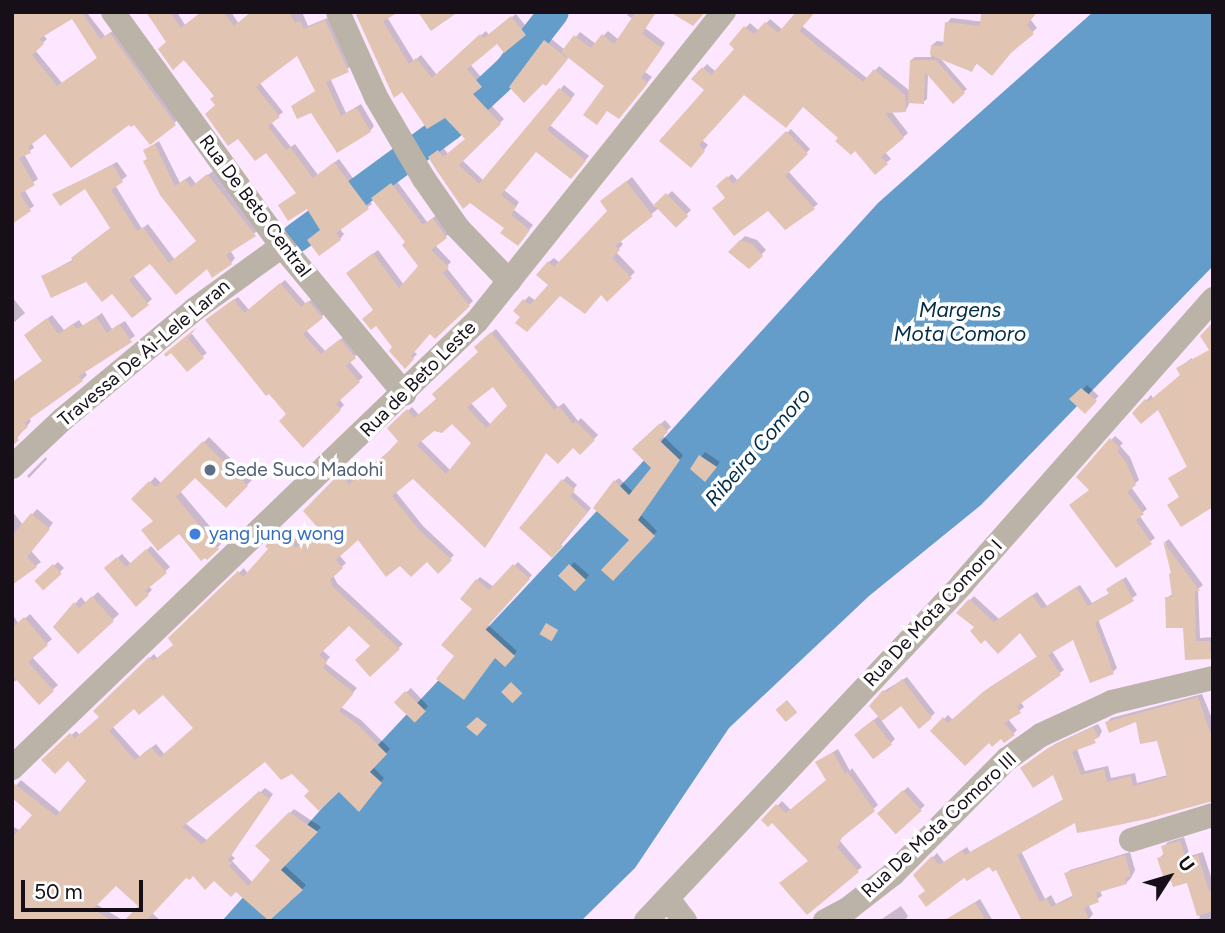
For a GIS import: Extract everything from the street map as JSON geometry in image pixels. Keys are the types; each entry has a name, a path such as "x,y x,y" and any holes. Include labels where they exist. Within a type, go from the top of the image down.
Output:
{"street":[{"name":"Rua De Beto Central","path":"113,12 282,246 405,394"},
{"path":"338,12 376,97 424,179 458,228 509,281"},
{"name":"Rua de Beto Leste","path":"12,768 405,394 477,321 724,12"},
{"name":"Travessa De Ai-Lele Laran","path":"12,467 63,419 195,309 282,246"},
{"name":"Rua De Mota Comoro I","path":"646,921 962,584 1213,299"},
{"name":"Rua De Mota Comoro III","path":"825,921 849,908 893,874 1007,759 1041,735 1112,702 1213,678"},
{"path":"1131,841 1213,815"},
{"path":"668,900 685,921"}],"water":[{"name":"Margens Mota Comoro","path":"1093,12 1213,12 1213,266 981,505 869,596 729,728 635,868 581,921 222,921 378,745 637,468 878,203"}],"building":[{"path":"12,12 82,12 100,39 110,33 176,125 150,145 134,125 129,125 71,168 45,134 28,147 31,153 19,158 35,185 20,194 31,211 12,224","holes":["72,19 97,58 57,86 32,55 44,44 39,39"]},
{"path":"146,12 170,12 181,28 201,12 223,12 234,26 251,12 289,12 295,23 300,21 304,29 325,20 349,72 326,82 341,116 356,107 371,132 337,153 311,113 297,119 291,106 315,91 297,56 256,87 280,117 268,126 286,150 290,147 313,178 334,162 369,209 336,233 341,240 319,256 307,240 320,230 307,209 288,221 278,205 296,193 266,153 255,161 238,139 228,146 205,114 215,105 210,99 214,96 184,60 173,70 158,49 166,42"},
{"path":"361,12 399,12 383,21 409,64 416,58 432,78 480,34 484,38 511,16 526,35 504,53 497,44 467,69 482,87 473,94 501,124 459,165 479,184 559,88 572,99 547,130 586,161 571,179 536,152 501,195 516,207 511,215 530,230 518,246 500,233 504,228 470,203 463,209 437,171 428,157 438,150 443,157 465,139 445,118 427,129 402,92 394,98 356,15"},
{"path":"418,12 458,12 431,31"},
{"path":"636,12 656,12 642,34 662,48 641,78 648,83 619,119 607,111 597,125 583,115 604,86 561,52 574,35 591,48 602,34 614,44"},
{"path":"670,12 705,12 693,26"},
{"path":"796,12 815,12 799,31 863,82 874,69 905,95 906,112 885,113 904,138 881,157 888,164 875,175 855,151 851,155 835,141 838,138 803,107 786,128 744,95 699,145 705,151 691,168 659,141 704,90 691,79 702,67 711,75 734,49 729,44 744,26 754,34 765,22 778,33"},
{"path":"981,12 1037,12 1027,25 1034,34 1011,53 992,76 976,63 972,72 930,55 931,45 943,46 945,22 980,26"},
{"path":"544,40 568,59 546,86 543,84 524,103 509,87"},
{"path":"910,60 936,60 965,93 953,104 925,72 924,104 908,103"},
{"path":"786,131 808,154 785,176 815,209 785,230 768,211 734,236 712,208 725,198 716,186 727,176 733,184"},
{"path":"155,144 175,186 185,179 191,187 207,174 256,236 226,255 232,264 212,278 207,269 176,295 150,264 129,280 149,305 132,318 112,294 102,302 86,282 51,298 41,276 73,261 71,258 110,228 85,189 60,206 52,194 113,165 123,182 111,190 137,231 143,227 169,263 196,241 160,195 143,161 147,159 143,150"},
{"path":"626,181 653,216 615,246 620,250 612,258 632,278 607,302 601,295 585,314 560,296 527,332 515,323 520,317 513,311 523,299 530,305 548,285 536,275 548,261 554,267 607,211 600,201"},
{"path":"391,183 423,225 433,218 447,238 431,250 449,267 443,273 470,306 435,339 430,334 411,356 414,359 405,369 389,351 392,347 376,326 371,330 362,319 373,310 346,273 373,253 399,288 418,266 402,245 405,242 371,198"},
{"path":"666,193 688,216 676,228 654,205"},
{"path":"740,240 752,244 763,256 749,269 728,252"},
{"path":"280,283 301,307 308,301 323,318 303,334 321,354 340,339 356,358 346,366 360,382 336,404 341,410 303,448 279,421 286,414 269,394 266,396 205,320 234,299 244,313"},
{"path":"96,317 107,333 119,324 132,342 79,376 83,381 24,423 28,427 16,437 19,440 12,446 12,382 42,361 24,335 47,318 58,334 73,324 77,329"},
{"path":"1213,322 1213,507 1181,527 1167,505 1179,497 1168,478 1187,467 1158,410 1141,424 1132,413 1145,399 1148,402 1180,375 1176,368 1209,350 1200,336"},
{"path":"197,327 188,338 204,358 187,372 171,353 166,357 164,354"},
{"path":"491,332 554,410 559,406 573,424 575,421 595,440 580,455 573,448 558,464 546,453 485,548 413,479 392,496 419,530 452,560 438,574 427,562 411,577 400,566 386,577 358,540 336,560 343,568 330,580 333,587 400,649 370,677 355,660 370,646 349,626 319,655 327,662 323,668 354,693 339,711 357,724 387,754 370,772 382,783 359,812 339,792 319,811 304,796 309,791 292,774 281,780 265,762 182,827 202,844 259,791 270,799 228,860 232,863 229,866 248,886 270,860 255,846 289,812 318,832 281,870 303,890 269,921 236,892 231,897 214,881 205,890 193,876 190,880 186,878 146,921 124,921 138,906 116,886 93,909 113,921 12,921 12,838 32,815 12,798 12,782 56,816 86,781 68,761 55,774 41,760 70,733 75,738 99,717 93,711 149,657 153,661 173,645 168,638 238,571 243,577 268,549 265,546 280,531 296,548 318,528 303,511 340,473 349,484 388,452 398,441 387,428 407,409 414,418 436,399 432,394 478,352 474,347","holes":["493,387 507,406 486,428 467,407","452,424 471,443 446,474 417,445 434,431 442,433","163,695 193,728 160,757 151,747 135,760 109,731 134,709 139,715"]},
{"path":"1081,388 1097,401 1085,414 1069,399"},
{"path":"660,423 668,432 659,440 680,460 638,520 655,536 613,581 601,570 629,540 593,508 614,480 629,495 651,468 632,449"},
{"path":"1110,438 1120,448 1117,451 1126,462 1136,485 1127,492 1144,514 1136,520 1152,544 1116,568 1069,505 1089,490 1076,477"},
{"path":"203,441 248,486 226,508 195,478 176,497 219,549 207,560 205,558 201,561 179,534 158,551 141,530 153,521 131,499 149,481 156,487"},
{"path":"699,455 717,467 705,482 690,469"},
{"path":"562,479 575,490 570,496 588,512 560,544 563,546 552,558 519,528"},
{"path":"31,513 50,529 27,557 37,567 12,585 12,536"},
{"path":"1163,541 1200,591 1195,591 1196,641 1210,641 1211,659 1185,660 1183,628 1166,628 1165,597 1172,597 1171,573"},
{"path":"146,549 167,573 145,591 149,595 136,607 104,568 117,557 126,567"},
{"path":"53,564 62,574 43,590 34,581"},
{"path":"513,564 530,579 485,629 515,656 505,667 495,658 464,700 436,679 454,656 441,645 472,609 460,599 476,579 489,590"},
{"path":"569,564 586,580 575,591 558,576"},
{"path":"1122,579 1134,601 1095,623 1114,674 1090,683 1073,640 1048,655 1061,675 1017,706 1021,713 1004,723 1015,735 1004,743 1001,739 992,747 989,743 965,766 930,731 943,717 948,723 984,691 1037,657 1020,633 998,654 985,640 981,644 970,631 974,627 956,613 969,599 994,622 1032,595 1042,609 1076,587 1088,606 1109,594 1106,589"},
{"path":"92,596 114,621 78,654 53,627 74,602 79,608"},
{"path":"24,617 48,645 28,662 54,691 39,705 12,675 12,628"},
{"path":"546,623 558,630 552,641 540,634"},
{"path":"902,679 932,718 919,729 901,706 882,721 869,706 883,690 885,693"},
{"path":"511,682 522,693 512,703 501,692"},
{"path":"405,691 426,711 415,723 394,703"},
{"path":"1198,697 1213,740 1213,801 1147,819 1077,833 1075,823 1017,855 1040,902 1047,898 1051,907 1073,897 1064,873 1125,855 1131,876 1125,878 1127,884 1096,893 1099,902 1084,908 1090,921 1022,921 996,870 993,872 989,867 967,881 964,878 926,907 918,896 925,891 913,875 932,856 939,865 962,850 965,855 1063,800 1053,775 1033,788 1020,768 1048,748 1093,727 1099,737 1094,739 1096,743 1072,752 1081,775 1104,769 1107,782 1131,776 1133,786 1167,777 1157,741 1140,744 1136,722 1109,733 1105,722"},
{"path":"787,700 797,712 786,722 776,710"},
{"path":"477,717 487,725 477,736 466,727"},
{"path":"873,720 892,744 873,759 854,735"},
{"path":"833,752 845,774 847,771 875,811 839,840 841,842 837,847 859,872 807,915 779,883 808,861 772,823 768,827 761,820 776,804 786,813 826,780 815,762"},
{"path":"903,790 922,811 896,834 877,813"},
{"path":"1180,841 1186,859 1198,855 1209,891 1213,890 1213,911 1197,916 1187,883 1173,887 1171,881 1165,882 1157,858 1164,856 1161,846"},
{"path":"975,902 986,921 943,921"}],"waterway":[{"path":"296,238 449,126 509,70 554,12"}],"place":[{"name":"Sede Suco Madohi","path":"210,470"},
{"name":"yang jung wong","path":"195,534"}],"water label":[{"name":"Ribeira Comoro","path":"758,447"}]}
